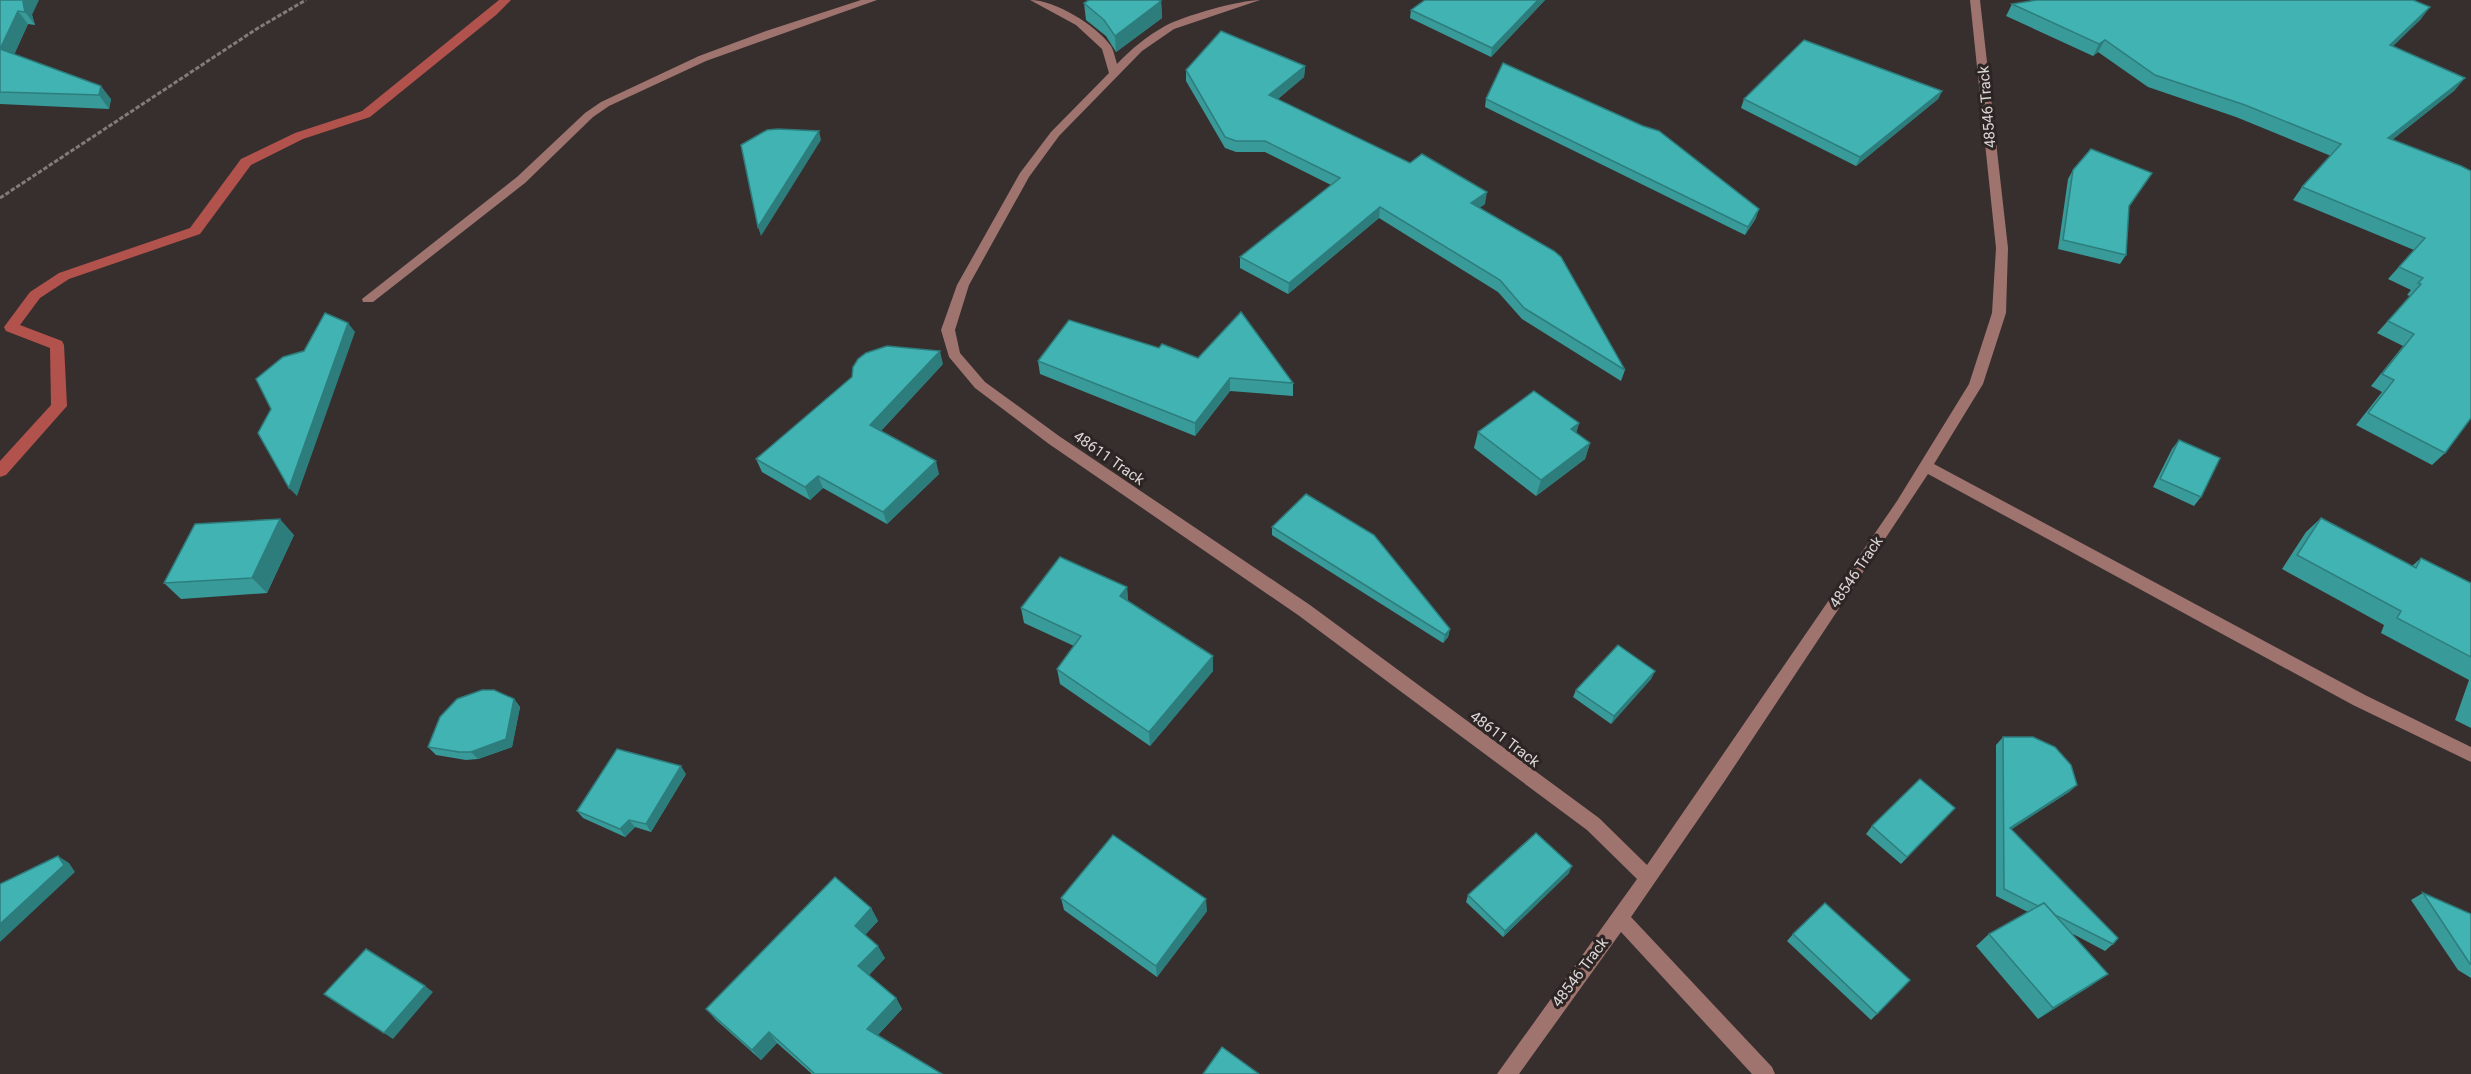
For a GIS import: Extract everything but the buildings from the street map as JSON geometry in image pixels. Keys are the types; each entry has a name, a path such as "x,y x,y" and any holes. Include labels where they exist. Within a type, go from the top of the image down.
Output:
{"street":[{"path":"368,298 521,180 590,115 605,104 737,46 787,27 872,0"},
{"path":"1035,0 1080,22 1107,48 1114,72"},
{"name":"48611 Track","path":"1255,0 1170,27 1138,49 1055,134 1024,176 963,285 948,330 954,354 980,385 1054,440 1304,610 1593,824 1648,878"},
{"name":"48546 Track","path":"1507,1074 1648,878 1902,505 1976,384 1999,313 2002,248 1975,0"},
{"path":"1925,466 2359,700 2471,755"},
{"path":"1620,918 1765,1074"}],"path":[{"path":"0,198 306,0"}],"waterway":[{"path":"0,471 59,406 57,345 11,327 35,295 64,276 195,231 246,162 299,136 366,114 492,13 505,0"}]}
